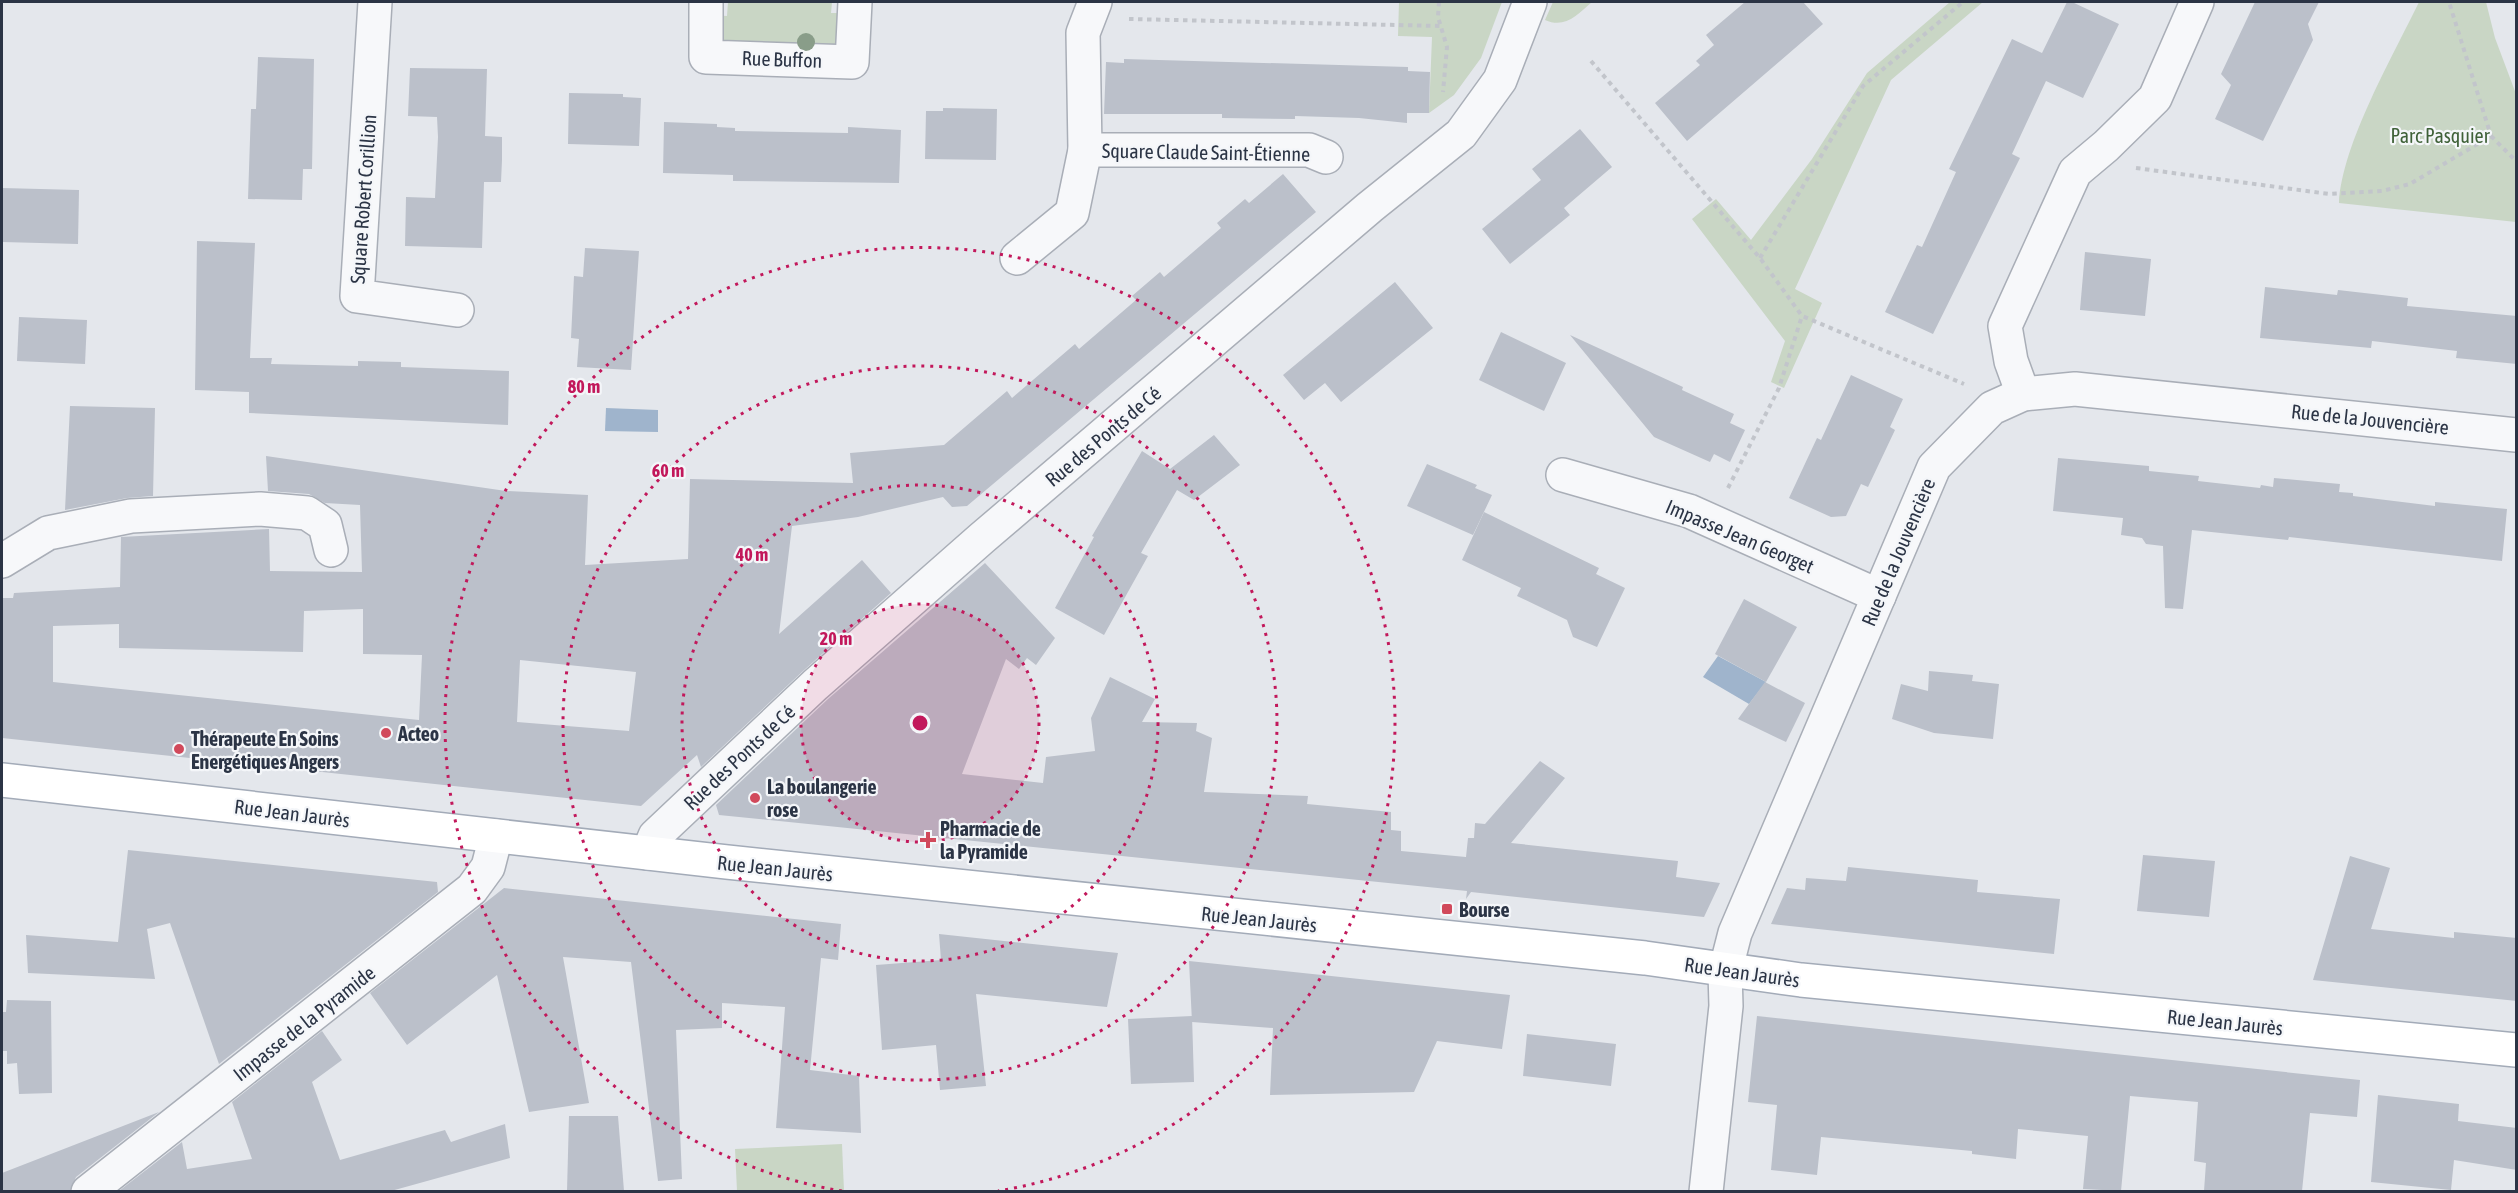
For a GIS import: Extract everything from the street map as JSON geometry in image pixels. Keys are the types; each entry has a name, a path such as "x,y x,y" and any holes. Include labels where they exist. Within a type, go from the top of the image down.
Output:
{"main road":[{"name":"Rue Jean Jaurès","path":"2,780 648,853 1645,958 1725,972 2517,1050"}],"street":[{"name":"Square Robert Corillion","path":"375,2 357,296 457,310"},
{"name":"Rue Buffon","path":"706,2 706,57 852,62 855,2"},
{"name":"Rue des Ponts de Cé","path":"648,853 655,836 842,662 982,538 1370,207 1461,134 1500,80 1530,2"},
{"path":"2023,394 2011,361 2005,326 2075,172 2106,146 2155,98 2197,2"},
{"name":"Square Claude Saint-Étienne","path":"1017,258 1072,213 1085,150 1083,33 1092,8"},
{"name":"Square Claude Saint-Étienne","path":"1085,150 1309,150 1326,157"},
{"name":"Rue de la Jouvencière","path":"1706,1191 1726,1006 1725,972 1735,933 1934,467 1992,408 2023,394 2075,389 2517,435"},
{"name":"Impasse Jean Georget","path":"1563,475 1689,511 1879,596"},
{"path":"2,561 48,533 131,516 260,509 307,513 325,525 331,550"},
{"name":"Impasse de la Pyramide","path":"88,1191 472,889 488,867 496,836"}],"path":[{"path":"1439,2 1441,26 1447,47 1442,103"},
{"path":"1760,258 1863,86 1963,2"},
{"path":"2449,2 2491,136 2517,161"},
{"path":"1092,8 1132,19 1441,26"},
{"path":"1592,61 1760,258 1802,316 1960,380 1992,408"},
{"path":"2106,146 2136,168 2330,194 2382,191 2410,184 2491,136"},
{"path":"1712,521 1779,388 1802,316"}],"green space":[{"path":"728,2 832,2 831,13 848,13 840,40 829,50 734,48 720,39 711,15 727,16"},
{"path":"1399,2 1502,2 1481,58 1454,95 1429,113 1432,37 1398,36"},
{"path":"1553,2 1592,2 1570,19 1559,23 1545,20"},
{"path":"1950,2 1983,2 1891,80 1795,289 1822,303 1784,388 1771,382 1785,341 1692,219 1716,199 1751,240 1812,159 1867,73"},
{"name":"Parc Pasquier","path":"2419,2 2486,2 2495,38 2516,94 2516,222 2339,203 2342,180 2359,128"},
{"path":"842,1144 844,1191 737,1191 735,1149"}],"water":[{"path":"606,408 658,410 658,432 605,431"},
{"path":"1718,656 1766,682 1749,704 1703,677"}],"building":[{"path":"1745,2 1803,2 1823,24 1687,141 1655,103 1700,65 1696,61 1714,45 1706,35"},
{"path":"2067,2 2072,2 2119,24 2083,98 2046,81 2012,154 2020,158 1933,334 1885,312 1917,245 1922,247 1956,172 1949,169 2012,39 2042,53"},
{"path":"2255,2 2319,2 2308,24 2313,40 2263,141 2215,119 2231,85 2221,74"},
{"path":"258,57 314,59 312,169 303,169 302,200 248,199 251,109 256,109"},
{"path":"1124,59 1408,67 1408,71 1430,72 1429,113 1407,113 1407,123 1359,118 1295,116 1295,119 1222,118 1222,114 1104,114 1106,62 1124,63"},
{"path":"410,68 487,69 485,136 502,137 502,160 501,182 484,182 482,248 405,246 406,197 435,198 438,137 437,117 408,116"},
{"path":"569,93 623,94 623,97 641,98 639,146 568,144"},
{"path":"943,108 997,109 996,160 925,159 926,111 943,111"},
{"path":"664,122 717,124 717,127 735,128 735,131 848,133 848,127 901,130 899,183 733,181 733,175 663,173"},
{"path":"1580,129 1612,167 1564,208 1570,215 1510,264 1482,229 1541,180 1532,169"},
{"path":"1283,174 1316,212 967,506 952,507 943,497 858,517 792,526 779,634 862,560 891,593 803,671 701,767 697,755 641,806 2,738 2,598 13,598 14,593 120,587 121,537 269,529 270,571 362,572 360,505 325,503 309,494 268,491 266,456 506,491 588,495 585,565 688,559 690,479 853,483 850,453 944,445 1007,391 1012,398 1075,344 1079,349 1136,300 1132,296 1160,272 1164,277 1221,228 1217,223 1245,199 1249,203","holes":["363,609 363,654 422,655 419,720 53,682 53,626 119,624 119,648 303,652 304,611","520,660 636,672 629,731 517,722"]},
{"path":"2,188 79,190 78,244 2,242"},
{"path":"197,241 255,243 250,358 272,358 271,364 358,366 358,361 401,362 401,367 509,371 508,425 249,413 249,392 195,390"},
{"path":"585,248 639,251 631,370 577,367 579,339 571,338 574,276 583,277"},
{"path":"2085,252 2151,259 2145,316 2080,310"},
{"path":"1395,282 1433,328 1341,402 1325,383 1304,400 1283,375"},
{"path":"2265,287 2337,295 2338,290 2408,298 2407,306 2517,316 2517,364 2456,358 2457,351 2372,341 2371,348 2260,338"},
{"path":"19,317 87,320 85,364 17,361"},
{"path":"1501,332 1566,363 1544,411 1479,380"},
{"path":"1570,335 1683,387 1682,390 1734,414 1730,423 1745,430 1730,462 1714,454 1710,462 1654,437"},
{"path":"1851,375 1903,399 1890,427 1895,430 1868,487 1861,484 1846,516 1831,517 1789,498 1817,438 1821,440"},
{"path":"70,406 155,408 153,496 127,498 65,510"},
{"path":"1214,435 1240,465 1194,500 1177,490 1141,553 1148,556 1104,635 1055,608 1094,537 1092,536 1142,451 1170,469"},
{"path":"2058,458 2149,466 2149,471 2199,476 2198,481 2260,488 2261,485 2273,487 2274,478 2340,484 2339,492 2353,493 2353,496 2435,506 2435,502 2507,509 2502,561 2289,537 2288,540 2192,530 2183,609 2165,608 2163,546 2146,544 2142,538 2121,535 2123,518 2053,511"},
{"path":"1427,464 1477,485 1475,488 1492,495 1473,535 1407,506"},
{"path":"1484,512 1599,568 1596,574 1625,588 1597,647 1573,637 1567,620 1517,596 1521,588 1462,560"},
{"path":"985,563 1055,638 1036,665 1027,658 1019,669 1006,659 962,774 1043,783 1046,757 1095,751 1091,718 1110,677 1155,699 1142,722 1197,723 1196,731 1212,738 1204,792 1308,796 1307,804 1391,812 1391,830 1401,831 1401,851 1466,857 1468,838 1474,838 1475,823 1485,824 1540,761 1565,778 1511,843 1678,861 1676,877 1720,883 1704,917 1471,892 1466,899 1467,891 719,815 716,805 828,699"},
{"path":"1744,599 1797,627 1766,682 1715,654"},
{"path":"1929,671 1973,675 1972,681 1999,684 1993,739 1934,733 1892,719 1901,684 1928,691"},
{"path":"1765,682 1805,703 1786,742 1738,719"},
{"path":"128,850 437,882 438,892 219,1064 170,923 147,929 155,979 28,973 26,935 118,942"},
{"path":"2143,855 2215,861 2209,917 2137,911"},
{"path":"2350,856 2390,868 2371,929 2454,938 2454,932 2517,938 2517,1001 2313,980"},
{"path":"1848,867 1978,880 1977,892 2060,899 2054,954 1771,924 1787,888 1805,890 1806,878 1846,881"},
{"path":"504,888 841,924 838,960 821,958 810,1070 859,1076 861,1133 776,1128 785,1007 722,1003 722,1028 676,1030 682,1179 658,1181 631,962 563,957 589,1103 529,1112 497,975 407,1045 370,993"},
{"path":"939,934 1118,953 1107,1007 976,994 986,1086 940,1090 936,1045 882,1050 876,965 941,960"},
{"path":"1189,961 1510,995 1502,1049 1437,1041 1414,1092 1270,1095 1273,1028 1192,1022"},
{"path":"7,1000 51,1001 52,1093 19,1094 17,1063 7,1064 7,1051 2,1051 2,1012 6,1012"},
{"path":"1192,1016 1194,1082 1131,1084 1128,1019"},
{"path":"1757,1016 2360,1080 2357,1117 2310,1113 2302,1191 2204,1191 2206,1163 2194,1161 2198,1102 2130,1096 2121,1191 2083,1189 2088,1136 2018,1129 2016,1159 1972,1154 1972,1151 1821,1137 1817,1175 1771,1170 1777,1105 1748,1102"},
{"path":"322,1031 342,1060 312,1082 340,1160 445,1130 451,1142 505,1124 510,1158 391,1191 119,1191 182,1142 187,1169 252,1159 232,1102"},
{"path":"1527,1034 1616,1044 1611,1086 1523,1076"},
{"path":"2378,1095 2459,1104 2458,1121 2517,1128 2517,1170 2454,1160 2451,1190 2371,1182"},
{"path":"159,1112 76,1177 70,1191 2,1191 2,1173"},
{"path":"569,1116 618,1116 624,1191 567,1191"}],"place":[{"name":"Acteo","path":"386,733"},
{"name":"Thérapeute En Soins Energétiques Angers","path":"179,749"},
{"name":"La boulangerie rose","path":"755,798"},
{"name":"Pharmacie de la Pyramide","path":"928,840"},
{"name":"Bourse","path":"1447,909"}]}
